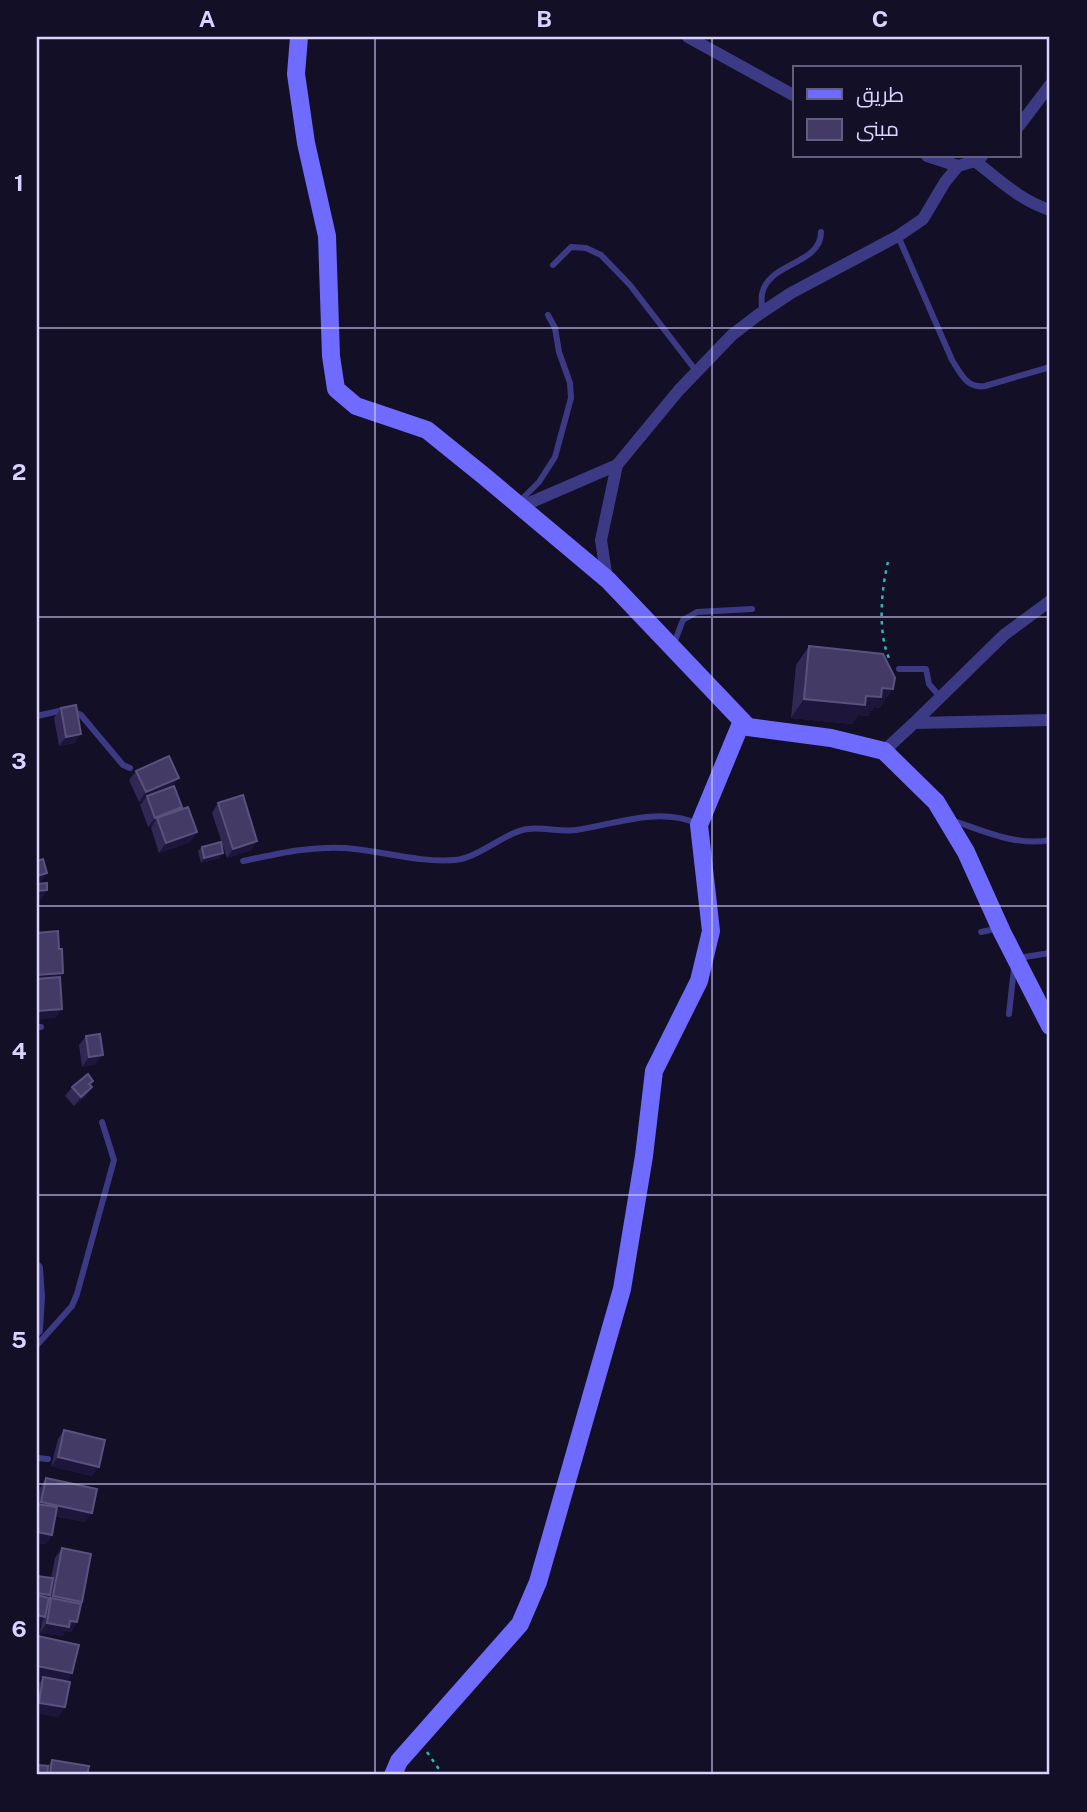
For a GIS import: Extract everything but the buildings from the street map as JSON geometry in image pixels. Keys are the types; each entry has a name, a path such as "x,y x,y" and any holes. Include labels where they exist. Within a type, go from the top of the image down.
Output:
{"street":[{"path":"299,37 296,74 306,143 327,236 331,356 336,389 356,406 427,430 607,580 748,727 831,738 884,751 936,802 967,852 1000,928 1050,1026"},
{"path":"688,37 793,95"},
{"path":"1020,125 1050,85"},
{"path":"932,158 958,166"},
{"path":"518,505 617,465 732,335 791,293 898,236 923,219 945,181 958,166 978,158 1016,193 1050,210"},
{"path":"607,580 601,540 617,465"},
{"path":"884,751 1011,629 1050,601"},
{"path":"393,1775 398,1761 520,1623 538,1581 622,1289 644,1156 654,1071 699,981 711,931 699,825 742,720"},
{"path":"914,723 1050,720"},
{"path":"37,1268 37,1330"}],"lane":[{"path":"762,313 762,292 774,274 813,252 821,240 821,232"},
{"path":"898,236 952,360 963,378 976,387 985,386 1050,367"},
{"path":"553,265 571,247 586,248 601,255 630,285 697,372"},
{"path":"518,505 539,482 555,457 571,398 555,328 548,315"},
{"path":"673,648 682,620 697,612 752,609"},
{"path":"899,669 926,669 929,684 940,697"},
{"path":"37,716 68,709 81,715 123,765 130,768"},
{"path":"243,861 303,849 344,848 416,858 454,860 466,858 527,828 574,830 612,821 668,816 683,818 699,825"},
{"path":"946,818 1014,840 1035,844 1050,840"},
{"path":"981,932 1000,928"},
{"path":"1009,1014 1016,959 1050,953"},
{"path":"37,1345 72,1306 77,1294 114,1160 103,1122"},
{"path":"37,1458 48,1459"}],"path":[{"path":"888,562 883,583 882,623 889,660 899,669"},
{"path":"418,1740 443,1775"}]}
